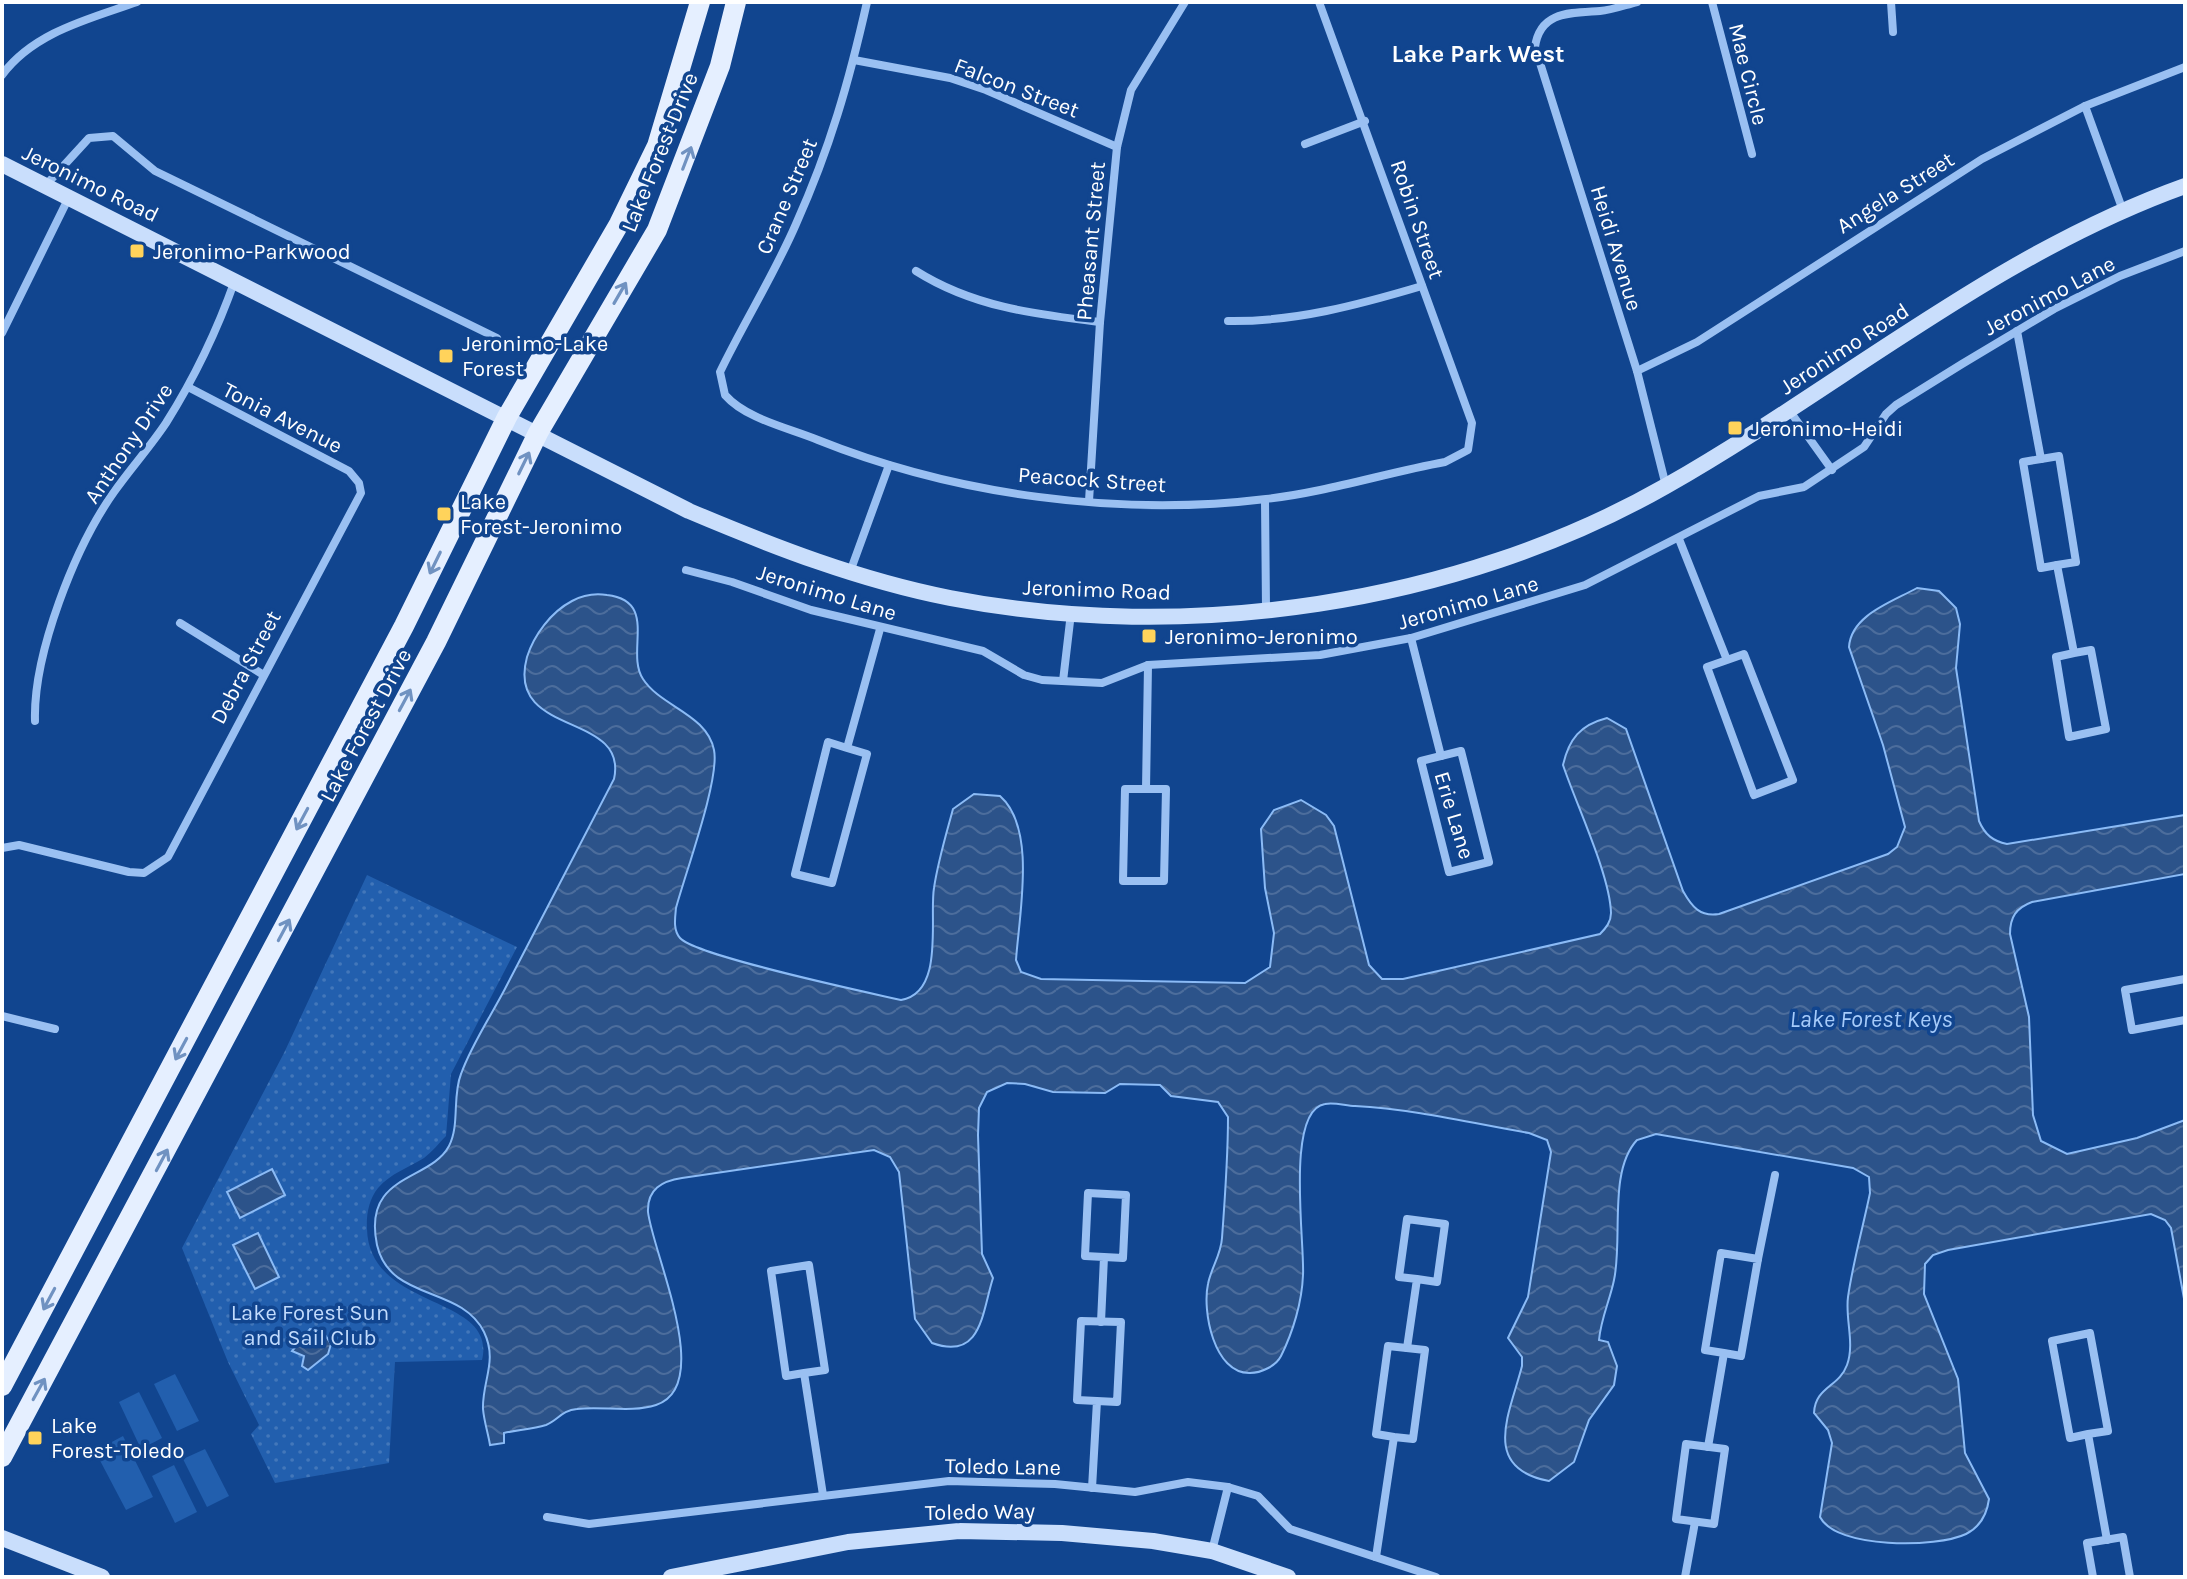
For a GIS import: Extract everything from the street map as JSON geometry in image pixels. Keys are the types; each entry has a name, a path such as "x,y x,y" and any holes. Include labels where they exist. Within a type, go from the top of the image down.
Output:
{"main road":[{"name":"Lake Forest Drive","path":"2,1386 404,626 507,417 619,224 657,146 700,2"},
{"name":"Lake Forest Drive","path":"2,1457 436,642 538,433 657,230 720,66 736,2"},
{"name":"Jeronimo Road","path":"2,164 689,511 850,572 966,601 1071,612 1208,614 1340,601 1408,586 1563,535 1666,486 1986,282 2122,208 2185,186"},
{"name":"Toledo Way","path":"671,1577 848,1542 959,1531 1062,1533 1212,1551 1288,1577"},
{"path":"2,1538 102,1577"}],"street":[{"path":"2,75 27,51 64,26 137,2"},
{"name":"Crane Street","path":"725,395 720,384 720,372 795,227 847,95 867,2"},
{"name":"Pheasant Street","path":"1089,501 1100,322 1117,147 1131,90 1185,2"},
{"name":"Robin Street","path":"1319,2 1365,121 1472,423 1468,450"},
{"name":"Heidi Avenue","path":"1637,2 1603,11 1571,12 1544,23 1537,34 1535,47 1637,371 1666,486"},
{"name":"Mae Circle","path":"1712,2 1752,154"},
{"path":"1891,2 1893,32"},
{"name":"Falcon Street","path":"854,60 950,78 986,90 1117,147"},
{"name":"Angela Street","path":"1637,371 1697,342 1982,159 2085,106 2185,67"},
{"path":"2085,106 2122,208"},
{"path":"1305,144 1365,121"},
{"path":"46,185 89,138 113,136 155,171 497,338"},
{"path":"2,333 69,197"},
{"name":"Jeronimo Lane","path":"686,570 880,629 983,651 1024,675 1063,681 1102,683 1148,665 1320,655 1411,638 1585,585 1759,496 1804,487 1864,447 1886,414 1896,405 2017,331 2120,276 2185,251"},
{"path":"916,271 943,288 977,302 1034,314 1100,322"},
{"name":"Anthony Drive","path":"35,721 34,688 40,658 80,557 113,493 188,387 212,342 235,280"},
{"path":"1228,321 1269,321 1355,306 1422,286"},
{"path":"2017,331 2041,459"},
{"name":"Tonia Avenue","path":"188,387 349,471 359,483"},
{"name":"Peacock Street","path":"725,395 750,412 889,465 998,489 1089,501 1150,504 1265,500 1445,462 1468,450"},
{"path":"1789,410 1832,470"},
{"path":"2059,456 2076,562 2041,568 2023,462 2041,459 2059,456"},
{"path":"850,572 889,465"},
{"name":"Debra Street","path":"2,848 19,845 144,873 168,857 262,674 361,493 359,483"},
{"path":"1265,500 1266,610"},
{"path":"1679,539 1727,660"},
{"path":"2057,565 2074,653"},
{"path":"1063,681 1071,612"},
{"path":"180,623 262,674"},
{"path":"847,748 880,629"},
{"name":"Erie Lane","path":"1411,638 1441,756"},
{"path":"2091,650 2106,729 2069,737 2056,657 2074,653 2091,650"},
{"path":"1744,654 1793,780 1754,795 1707,667 1727,660 1744,654"},
{"path":"1146,789 1148,665"},
{"path":"828,742 847,748 867,754 832,883 795,874 828,742"},
{"name":"Erie Lane","path":"1461,751 1489,862 1449,872 1421,761 1441,756 1461,751"},
{"path":"1125,789 1146,789 1166,789 1164,881 1123,881 1125,789"},
{"path":"2185,979 2125,990 2132,1030 2185,1020"},
{"path":"2,1016 55,1029"},
{"path":"1758,1259 1721,1253 1705,1350 1741,1356 1775,1175"},
{"path":"1088,1193 1126,1195 1123,1258 1104,1257 1085,1256 1088,1193"},
{"path":"1407,1219 1445,1224 1437,1282 1417,1279 1399,1277 1407,1219"},
{"path":"1101,1322 1104,1257"},
{"path":"809,1265 825,1370 804,1373 786,1376 771,1271 809,1265"},
{"path":"1407,1348 1417,1279"},
{"path":"1081,1321 1121,1322 1117,1402 1097,1401 1077,1400 1081,1321"},
{"path":"2090,1333 2108,1431 2088,1434 2070,1438 2052,1341 2090,1333"},
{"path":"1388,1346 1425,1350 1413,1439 1394,1437 1376,1434 1388,1346"},
{"path":"1708,1447 1724,1353"},
{"path":"804,1373 823,1495"},
{"path":"1092,1488 1097,1401"},
{"path":"2088,1434 2107,1540"},
{"path":"1376,1557 1394,1437"},
{"path":"1686,1444 1725,1449 1714,1524 1695,1522 1676,1519 1686,1444"},
{"name":"Toledo Lane","path":"547,1517 589,1524 949,1481 1135,1492 1188,1482 1228,1487 1258,1496 1290,1529 1436,1577"},
{"path":"1212,1551 1228,1487"},
{"path":"1685,1577 1695,1522"},
{"path":"2093,1577 2087,1543 2123,1537 2130,1577"}],"green space":[{"name":"Lake Forest Sun and Sail Club","path":"367,875 517,947 451,1074 446,1136 424,1158 378,1188 370,1202 367,1218 373,1255 388,1275 471,1323 482,1339 482,1360 395,1362 389,1463 275,1483 251,1434 259,1425 228,1362 182,1248 284,1053"},
{"path":"175,1374 199,1421 177,1431 154,1384"},
{"path":"139,1392 162,1438 141,1449 119,1402"},
{"path":"123,1436 153,1497 126,1510 95,1451"},
{"path":"205,1449 229,1496 207,1507 183,1459"},
{"path":"174,1465 197,1512 175,1523 152,1476"}],"water":[{"name":"Lake Forest Keys","path":"1917,588 1939,591 1956,608 1960,624 1956,668 1979,821 1990,837 2007,844 2185,815 2185,874 2032,902 2015,914 2010,934 2029,1017 2033,1115 2041,1141 2067,1154 2137,1138 2185,1120 2185,1304 2171,1228 2165,1220 2151,1214 1933,1255 1925,1264 1924,1294 1958,1379 1965,1453 1989,1499 1982,1520 1966,1534 1933,1542 1888,1543 1845,1535 1820,1517 1832,1443 1828,1430 1814,1413 1815,1404 1839,1378 1849,1357 1848,1297 1870,1193 1869,1177 1853,1168 1656,1134 1637,1140 1622,1169 1614,1280 1599,1340 1608,1342 1617,1366 1614,1385 1589,1420 1574,1462 1549,1481 1528,1474 1514,1464 1507,1451 1505,1436 1522,1366 1522,1357 1508,1338 1528,1297 1551,1152 1547,1140 1529,1133 1399,1110 1333,1103 1313,1112 1305,1129 1301,1153 1303,1275 1299,1306 1279,1360 1254,1373 1238,1371 1227,1363 1213,1339 1207,1309 1208,1284 1222,1238 1228,1117 1218,1102 1171,1096 1160,1085 1120,1084 1105,1093 1053,1092 1025,1084 1007,1083 987,1092 979,1108 978,1135 982,1254 993,1278 977,1330 961,1345 949,1347 932,1343 915,1319 899,1172 890,1157 874,1150 682,1178 668,1181 657,1188 650,1197 648,1212 681,1347 680,1373 673,1393 656,1405 646,1407 572,1410 546,1425 504,1433 504,1443 490,1445 484,1418 483,1399 490,1352 484,1332 473,1317 459,1307 411,1285 396,1276 384,1263 377,1245 375,1222 379,1204 400,1182 428,1167 449,1146 454,1129 458,1083 466,1062 614,779 614,758 604,743 533,701 525,683 527,657 534,641 557,611 576,599 593,594 607,595 623,599 632,607 638,629 638,668 643,679 651,689 702,728 714,750 707,804 676,908 675,928 680,938 693,946 748,963 901,1000 915,994 924,984 932,952 934,888 942,848 953,809 974,794 1000,796 1011,810 1019,829 1023,873 1016,960 1021,972 1041,979 1245,983 1270,967 1274,933 1265,888 1261,829 1274,810 1301,800 1326,815 1334,826 1369,965 1382,979 1403,979 1600,934 1610,919 1609,897 1599,860 1563,765 1577,734 1607,718 1626,729 1683,891 1693,906 1702,912 1719,914 1888,854 1897,847 1905,827 1883,745 1849,647 1851,636 1865,618"},
{"path":"272,1169 285,1195 240,1218 227,1192"},
{"path":"258,1233 279,1277 255,1289 233,1245"},
{"path":"310,1329 323,1332 331,1344 328,1354 308,1370 302,1366 304,1356 292,1351"}],"place":[{"name":"Jeronimo-Parkwood","path":"137,251"},
{"name":"Jeronimo-Lake Forest","path":"446,356"},
{"name":"Jeronimo-Heidi","path":"1735,428"},
{"name":"Lake Forest-Jeronimo","path":"444,514"},
{"name":"Jeronimo-Jeronimo","path":"1149,636"},
{"name":"Lake Forest-Toledo","path":"35,1438"}],"district":[{"name":"Lake Park West","path":"1478,54"}]}
